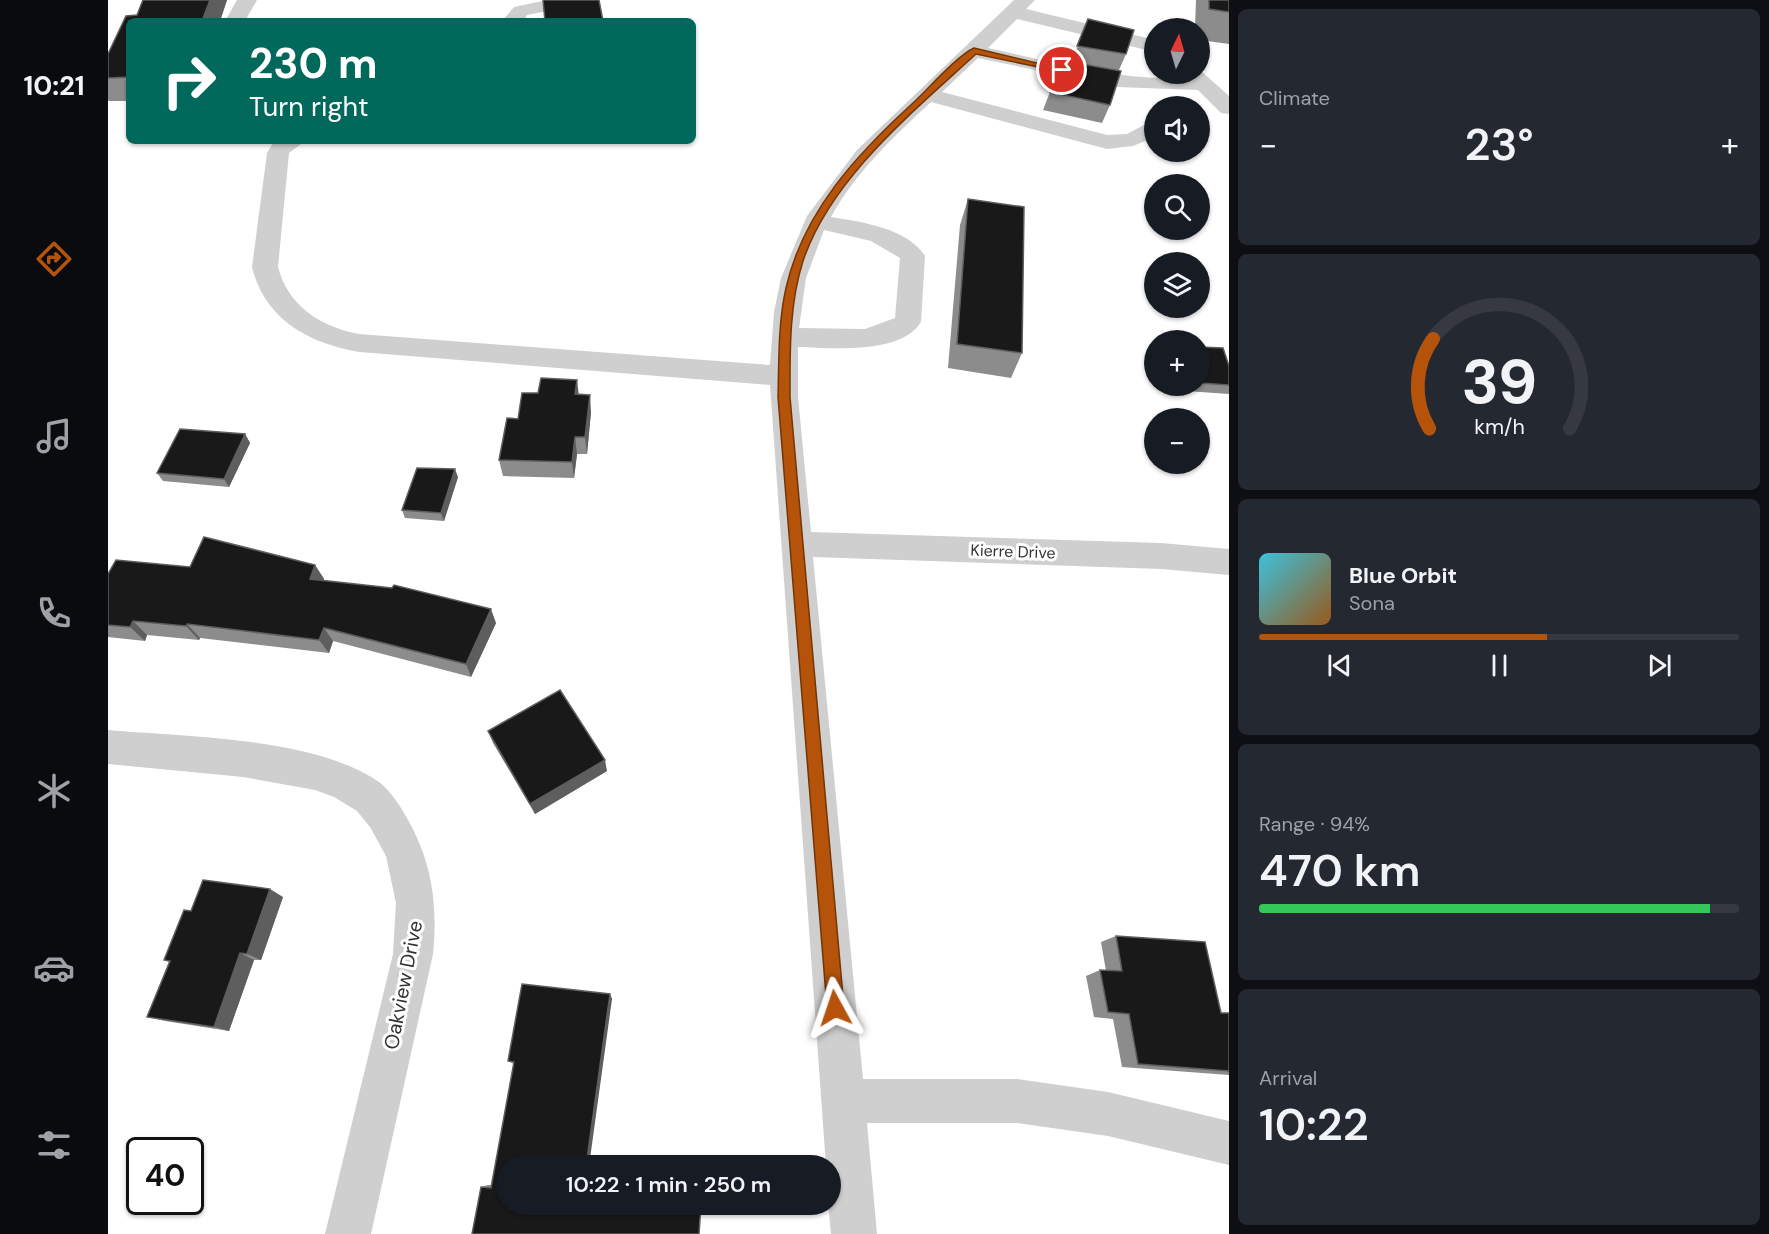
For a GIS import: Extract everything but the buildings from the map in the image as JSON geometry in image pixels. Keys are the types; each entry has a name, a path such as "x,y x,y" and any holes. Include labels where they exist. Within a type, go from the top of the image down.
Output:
{"street":[{"path":"237,18 247,0"},
{"path":"516,11 576,0"},
{"path":"854,1234 783,376 790,290 798,261 815,221 836,189 861,159 1019,6 1144,43"},
{"path":"974,51 1106,79 1157,96 1187,84"},
{"path":"1204,84 1229,108"},
{"path":"927,94 1107,142 1136,139 1144,136"},
{"path":"285,144 278,153 265,267 267,280 282,304 316,330 336,339 359,343 783,376"},
{"path":"785,337 872,339 894,332 908,322 913,256 895,243 876,235 815,221"},
{"name":"Kierre Drive","path":"797,544 1161,556 1229,562"},
{"name":"Oakview Drive","path":"108,747 295,768 343,781 366,794 381,810 404,851 417,893 417,923 413,954 348,1234"},
{"path":"843,1101 1017,1101 1108,1114 1229,1143"}],"route":[{"path":"835,1008 784,397 785,337 790,290 798,261 815,221 836,189 861,159 974,51 1062,70"}]}
